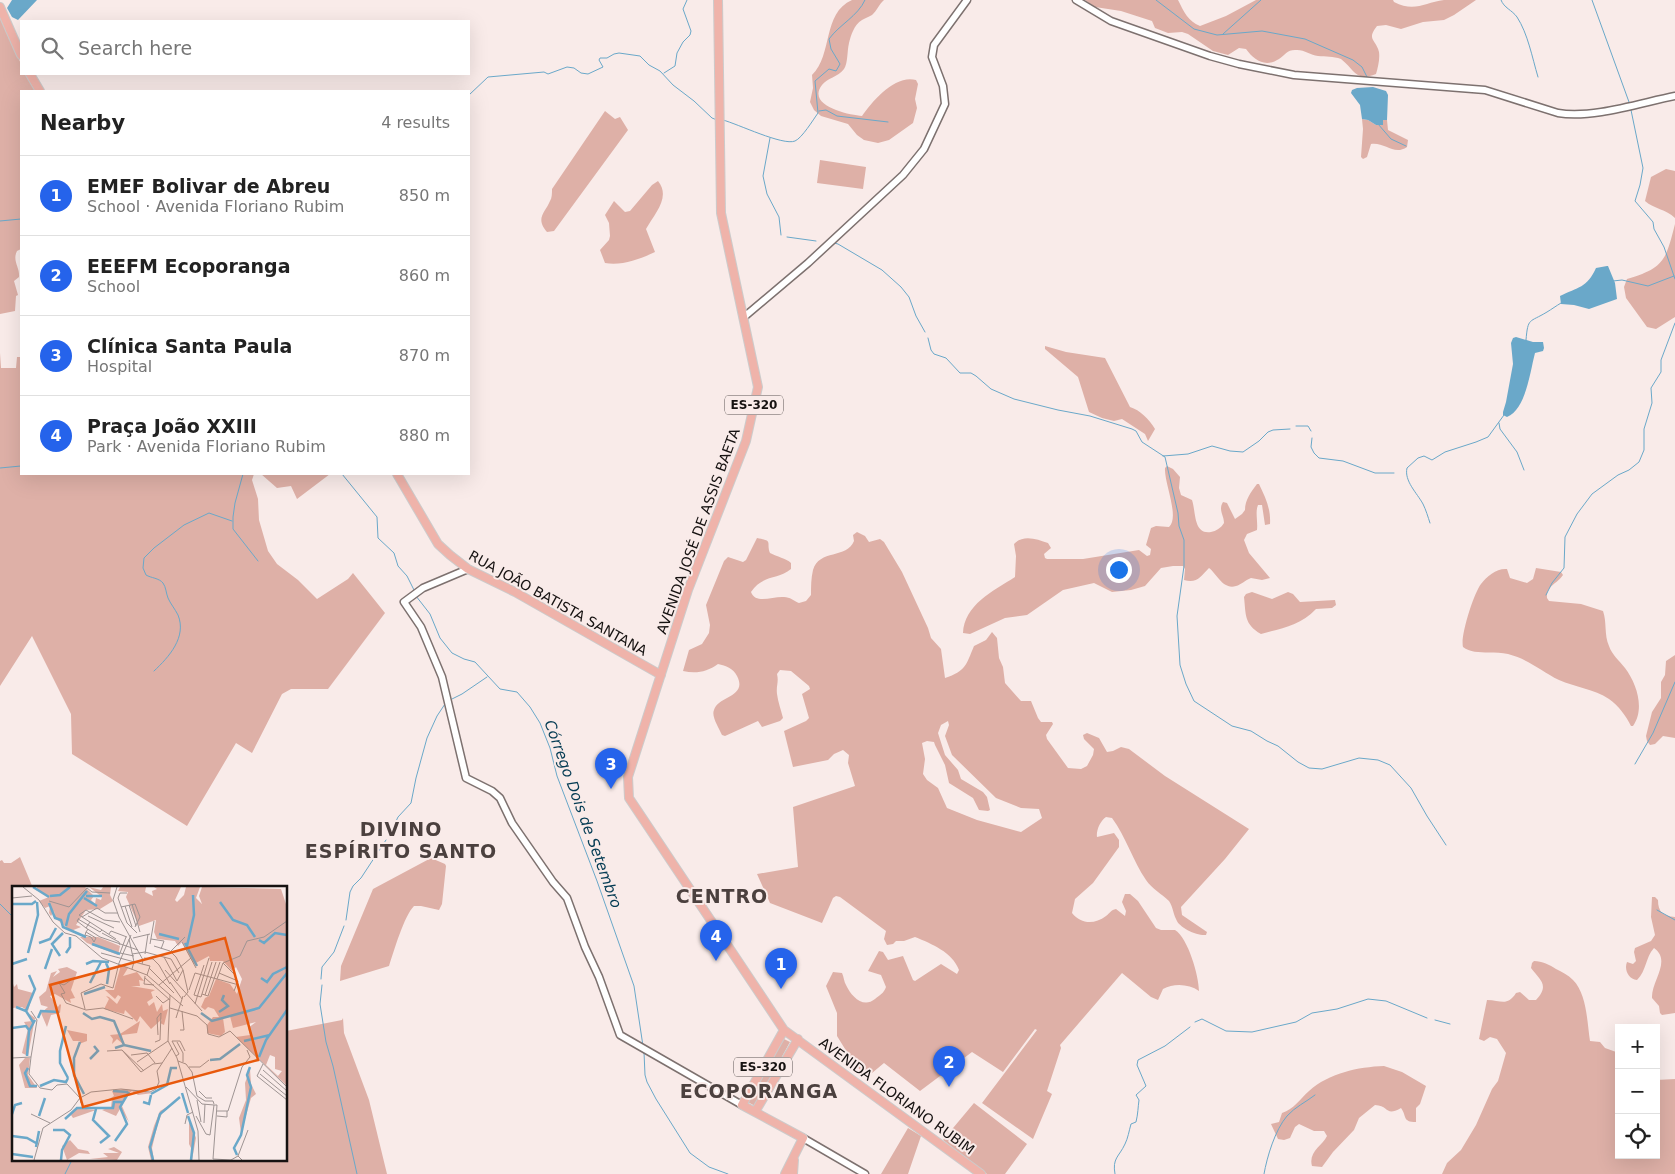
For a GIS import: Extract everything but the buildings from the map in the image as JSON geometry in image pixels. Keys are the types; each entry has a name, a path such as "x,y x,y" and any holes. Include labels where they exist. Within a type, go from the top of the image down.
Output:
{"main road":[{"name":"AVENIDA JOSÉ DE ASSIS BAETA","path":"718,0 721,213 758,387 746,442 688,590 628,777 629,798 784,1030"},
{"path":"0,7 20,53"},
{"path":"31,75 39,90"},
{"name":"RUA JOÃO BATISTA SANTANA","path":"398,475 438,544 468,569 516,592 661,675"},
{"name":"AVENIDA FLORIANO RUBIM","path":"784,1030 981,1174"},
{"name":"ES-320","path":"742,1105 784,1030"},
{"name":"ES-320","path":"755,1112 798,1039"},
{"path":"742,1105 803,1138 785,1174"},
{"path":"785,1174 789,1172 793,1174 794,1156"}],"street":[{"path":"744,317 808,263 850,222 903,175 924,149 945,104 943,86 932,57 934,45 968,0"},
{"path":"1076,0 1111,21 1210,56 1294,75 1485,90 1569,115 1600,111 1675,96"},
{"path":"468,569 418,592 406,600 421,627 442,677 466,778 492,791 500,798 517,830 553,882 567,898 620,1035 742,1105"},
{"path":"803,1138 866,1174"}],"shaded area":[{"path":"852,0 884,0 871,16 859,22 855,27 849,43 844,69 822,85 819,92 820,99 831,108 848,114 862,116 878,96 893,85 908,79 916,80 918,84 915,99 917,108 913,123 889,140 878,143 864,140 848,124 821,116 814,110 810,102 813,88 812,75 819,67 823,57 836,14"},
{"path":"1085,0 1178,0 1189,19 1200,26 1226,16 1256,0 1393,0 1401,5 1414,7 1444,0 1476,0 1444,20 1423,22 1401,29 1386,25 1377,26 1372,37 1379,52 1377,71 1376,74 1364,77 1356,74 1341,59 1315,55 1301,50 1290,51 1274,62 1269,63 1256,59 1246,49 1239,48 1228,55 1213,51 1188,34 1182,32 1168,33 1155,28 1152,21 1121,11 1095,7"},
{"path":"0,15 20,62 20,75 27,75 34,90 20,90 20,250 17,251 15,258 19,277 14,281 18,295 16,296 15,311 0,314"},
{"path":"605,111 615,119 620,117 628,130 554,231 547,232 543,227 541,219 551,198 552,189"},
{"path":"1362,119 1376,125 1383,125 1383,120 1387,120 1388,130 1408,140 1407,147 1398,150 1371,144 1367,157 1363,159 1361,157"},
{"path":"820,160 866,167 863,189 817,183"},
{"path":"1666,169 1675,171 1675,218 1645,201 1651,177"},
{"path":"658,181 662,187 662,199 646,229 655,252 624,263 605,263 600,250 609,240 610,236 609,223 605,215 614,201 625,212 630,211 652,185"},
{"path":"1675,224 1675,317 1656,329 1647,327 1626,298 1624,287 1627,279 1649,271 1662,260 1669,246"},
{"path":"1045,346 1066,352 1105,358 1130,407 1144,415 1155,429 1148,441 1145,434 1122,419 1114,421 1089,412 1078,377 1045,349"},
{"path":"0,353 1,368 16,368 17,357 20,357 20,475 254,475 252,480 258,499 259,520 268,551 277,564 298,580 317,599 348,579 353,573 385,613 328,689 291,689 282,694 252,753 236,743 187,826 72,754 71,714 32,636 0,686"},
{"path":"1167,466 1173,469 1180,477 1179,488 1181,495 1192,500 1198,526 1205,532 1217,530 1224,523 1221,510 1223,502 1227,503 1235,519 1242,514 1249,496 1257,484 1259,484 1269,508 1270,524 1265,525 1262,505 1258,505 1257,530 1247,534 1244,540 1249,553 1270,578 1262,580 1251,578 1231,587 1224,584 1209,568 1196,580 1188,581 1184,580 1185,569 1183,566 1161,568 1145,586 1112,592 1094,583 1063,590 1027,615 1005,618 970,634 963,633 968,614 974,607 989,593 1015,577 1016,556 1014,544 1022,539 1035,539 1048,543 1051,548 1044,554 1047,559 1083,559 1139,550 1147,556 1150,555 1151,549 1146,545 1151,528 1156,526 1169,527 1172,522 1172,508 1165,474"},
{"path":"262,475 329,475 297,499 291,486 277,488"},
{"path":"857,532 865,536 869,542 880,539 884,542 902,572 931,638 941,649 945,678 961,670 967,663 974,646 986,640 992,632 997,638 999,658 1003,667 1005,683 1021,701 1031,701 1041,722 1052,722 1053,724 1046,735 1047,739 1068,768 1081,769 1087,766 1093,755 1094,749 1084,739 1083,735 1087,733 1099,738 1107,752 1121,747 1129,749 1165,776 1249,829 1225,859 1181,907 1182,915 1207,932 1206,935 1202,935 1189,931 1178,922 1169,901 1146,880 1112,818 1106,817 1102,821 1097,837 1114,833 1119,840 1119,847 1093,883 1075,899 1072,913 1079,919 1088,922 1097,921 1116,909 1125,916 1126,911 1122,902 1125,894 1130,894 1138,901 1156,928 1175,930 1180,934 1192,958 1199,991 1186,986 1172,986 1163,989 1158,1000 1151,997 1122,973 1060,1045 1061,1048 1047,1091 1052,1094 1033,1139 982,1103 1037,1030 1035,1029 1003,1072 972,1052 920,1091 884,1063 866,1078 850,1057 837,1036 837,1013 826,986 833,972 842,973 845,984 854,997 866,1003 871,1002 880,995 886,987 881,975 868,971 879,951 883,952 888,960 903,956 915,981 941,964 957,974 959,970 952,958 946,953 915,937 887,945 884,939 886,931 840,897 836,896 833,898 822,923 770,903 757,874 798,867 793,807 855,786 848,763 849,755 843,750 834,754 828,760 793,767 784,731 809,718 802,694 810,689 791,671 780,670 777,674 777,694 783,718 780,721 762,727 758,721 725,736 722,735 713,713 717,705 739,688 737,676 729,668 718,664 701,672 683,671 689,650 702,644 709,633 710,625 706,605 724,561 728,557 743,562 746,560 757,538 768,541 770,553 789,561 791,569 781,575 760,582 751,592 753,596 761,599 786,597 799,603 806,601 811,595 812,573 816,563 827,556 840,553 850,547 854,541 853,535","holes":["948,721 949,725 945,736 952,755 996,798 1021,808 1039,809 1042,818 1021,832 977,820 947,808 938,788 927,780 923,774 925,759 922,743 927,741 934,742 945,765 949,783 973,798 979,810 990,810 987,797 983,792 961,779 958,770 945,755 938,733 941,725"]},
{"path":"1536,568 1561,572 1563,575 1548,591 1547,598 1549,601 1581,604 1603,611 1607,642 1614,655 1629,674 1636,689 1639,712 1633,726 1609,699 1591,690 1559,680 1515,656 1502,653 1478,652 1467,650 1463,647 1468,615 1483,581 1496,571 1507,569 1510,578 1527,583 1533,579"},
{"path":"1252,592 1272,599 1288,592 1293,594 1300,602 1335,600 1336,605 1332,608 1316,609 1297,623 1261,634 1251,627 1246,614 1244,597"},
{"path":"1675,655 1675,738 1663,736 1655,744 1650,745 1646,736 1652,712 1661,698 1661,682 1665,675 1666,661"},
{"path":"20,857 32,886 12,886 12,1162 288,1162 288,1031 342,1020 343,1018 344,1033 369,1100 387,1174 0,1174 0,861 11,863"},
{"path":"431,858 446,866 442,904 439,910 414,906 403,925 389,966 340,981 341,966 373,889"},
{"path":"1652,897 1658,900 1662,913 1675,917 1675,1013 1662,1015 1659,1006 1652,998 1661,965 1659,953 1654,948 1643,972 1637,980 1629,976 1626,968 1627,962 1633,964 1636,961 1635,948 1651,941 1655,935 1651,917"},
{"path":"1534,961 1549,965 1573,980 1584,1000 1590,1041 1600,1042 1605,1048 1615,1052 1615,1159 1660,1159 1660,1080 1675,1079 1675,1174 1442,1174 1447,1163 1461,1150 1476,1125 1492,1089 1498,1081 1506,1053 1497,1039 1490,1037 1484,1041 1479,1039 1487,1000 1503,1002 1510,1000 1516,993 1520,992 1529,1000 1536,1000 1543,986 1531,968"},
{"path":"782,1038 790,1042 755,1106 746,1101"},
{"path":"1384,1066 1402,1072 1426,1086 1420,1104 1416,1108 1416,1122 1407,1120 1401,1108 1390,1111 1375,1105 1359,1118 1354,1130 1322,1167 1312,1166 1311,1161 1314,1153 1327,1136 1324,1131 1314,1131 1299,1124 1295,1127 1290,1138 1278,1139 1271,1124 1279,1122 1282,1113 1317,1085 1344,1072"},
{"path":"974,1103 1027,1144 1005,1174 987,1174 943,1140"},
{"path":"908,1128 921,1136 908,1174 881,1174"}],"water":[{"path":"12,0 37,0 18,20 12,17 7,8"},
{"path":"1373,87 1386,91 1388,95 1387,120 1383,120 1383,125 1376,125 1362,119 1360,105 1351,93 1352,90 1357,88"},
{"path":"1608,266 1615,283 1617,299 1589,309 1561,304 1560,296 1589,280 1596,268"},
{"path":"1516,337 1533,342 1543,342 1544,348 1543,351 1535,353 1523,398 1519,406 1507,417 1503,415 1503,412 1513,364 1511,343 1513,338"}],"waterway":[{"path":"664,73 675,66 677,53 683,42 690,35 691,31 683,9 687,0"},
{"path":"723,120 781,140 789,142 798,139 818,113 815,81 829,69 836,71 840,64 831,49 829,39 858,11 865,0"},
{"path":"1156,0 1194,29 1217,35 1262,31 1305,39 1353,60 1362,67 1367,77"},
{"path":"1223,34 1261,0"},
{"path":"1501,0 1521,24 1538,77"},
{"path":"1592,0 1629,102"},
{"path":"470,94 488,77 544,72 548,74 567,67 588,74 603,67 599,60 600,58 607,58 619,53 640,56 649,65 660,71 673,85 712,118 717,120"},
{"path":"819,111 826,110 837,116 888,122"},
{"path":"1631,110 1643,168 1635,201 1653,222 1654,229 1664,247 1675,279"},
{"path":"1378,124 1391,139 1406,146"},
{"path":"770,138 763,176 767,194 779,217 781,235"},
{"path":"0,221 20,219"},
{"path":"787,237 816,241"},
{"path":"834,243 882,270 901,287 909,297 916,316 925,332"},
{"path":"1613,281 1622,280 1648,286 1674,276"},
{"path":"1526,340 1530,322 1561,303"},
{"path":"1546,595 1552,583 1564,568 1565,537 1577,514 1592,494 1639,462 1644,450 1644,429 1652,403 1651,388 1661,372 1661,360 1675,323"},
{"path":"928,338 934,354 946,358 960,373 971,373 976,376 991,389 1014,399 1090,416 1132,429 1136,431 1142,442 1165,457 1178,513 1179,526 1184,540 1184,566 1177,616 1180,665 1194,701 1232,726 1251,731 1278,746 1309,768 1322,769 1359,758 1378,760 1390,765 1411,788 1446,845"},
{"path":"1430,523 1423,504 1407,478 1407,468 1418,458 1424,456 1432,460 1445,452 1488,437 1504,415"},
{"path":"1499,423 1500,429 1517,452 1524,470"},
{"path":"1296,426 1308,426 1311,431"},
{"path":"1163,456 1188,454 1212,446 1243,452 1268,432 1290,429"},
{"path":"1312,438 1311,447 1319,458 1343,461 1375,473 1394,473"},
{"name":"Córrego Dois de Setembro","path":"0,468 20,466"},
{"path":"243,475 235,503 233,529 258,561"},
{"name":"Córrego Dois de Setembro","path":"343,475 377,517 378,538 394,553 398,566 407,576 414,590"},
{"path":"154,671 175,646 180,631 180,623 163,583 146,575 143,568 144,558 184,525 209,513 232,521"},
{"name":"Córrego Dois de Setembro","path":"416,596 430,614 440,638 452,653 475,662 500,689 517,692 530,707 540,723 550,748 557,776 634,986 643,1046"},
{"path":"452,699 487,677"},
{"path":"1635,764 1653,733 1675,682"},
{"path":"389,836 398,817 411,803 427,738 445,704"},
{"path":"346,920 350,892 386,840"},
{"path":"0,904 12,916"},
{"path":"1657,910 1675,920"},
{"path":"321,979 322,967 334,952 344,926"},
{"path":"322,985 320,1004 326,1042 357,1174"},
{"path":"1195,1022 1202,1019 1226,1031 1252,1032 1296,1022 1312,1013 1337,1009 1368,999 1386,1001 1427,1018"},
{"path":"1435,1020 1450,1024"},
{"path":"1115,1174 1115,1161 1126,1142 1131,1124 1136,1122 1139,1100 1136,1095 1146,1086 1137,1065 1138,1060 1165,1046 1190,1027"},
{"name":"Córrego Dois de Setembro","path":"644,1052 647,1082 690,1153 709,1167 728,1174"},
{"path":"1264,1174 1272,1144 1283,1122 1293,1110 1315,1095"},
{"path":"65,1174 71,1162"}],"place":[{"name":"Clínica Santa Paula","path":"611,789"},
{"name":"Praça João XXIII","path":"716,961"},
{"name":"EMEF Bolivar de Abreu","path":"781,989"},
{"name":"EEEFM Ecoporanga","path":"949,1087"}],"district":[{"name":"DIVINO ESPÍRITO SANTO","path":"401,840"},
{"name":"CENTRO","path":"722,896"},
{"name":"ECOPORANGA","path":"759,1091"}]}
